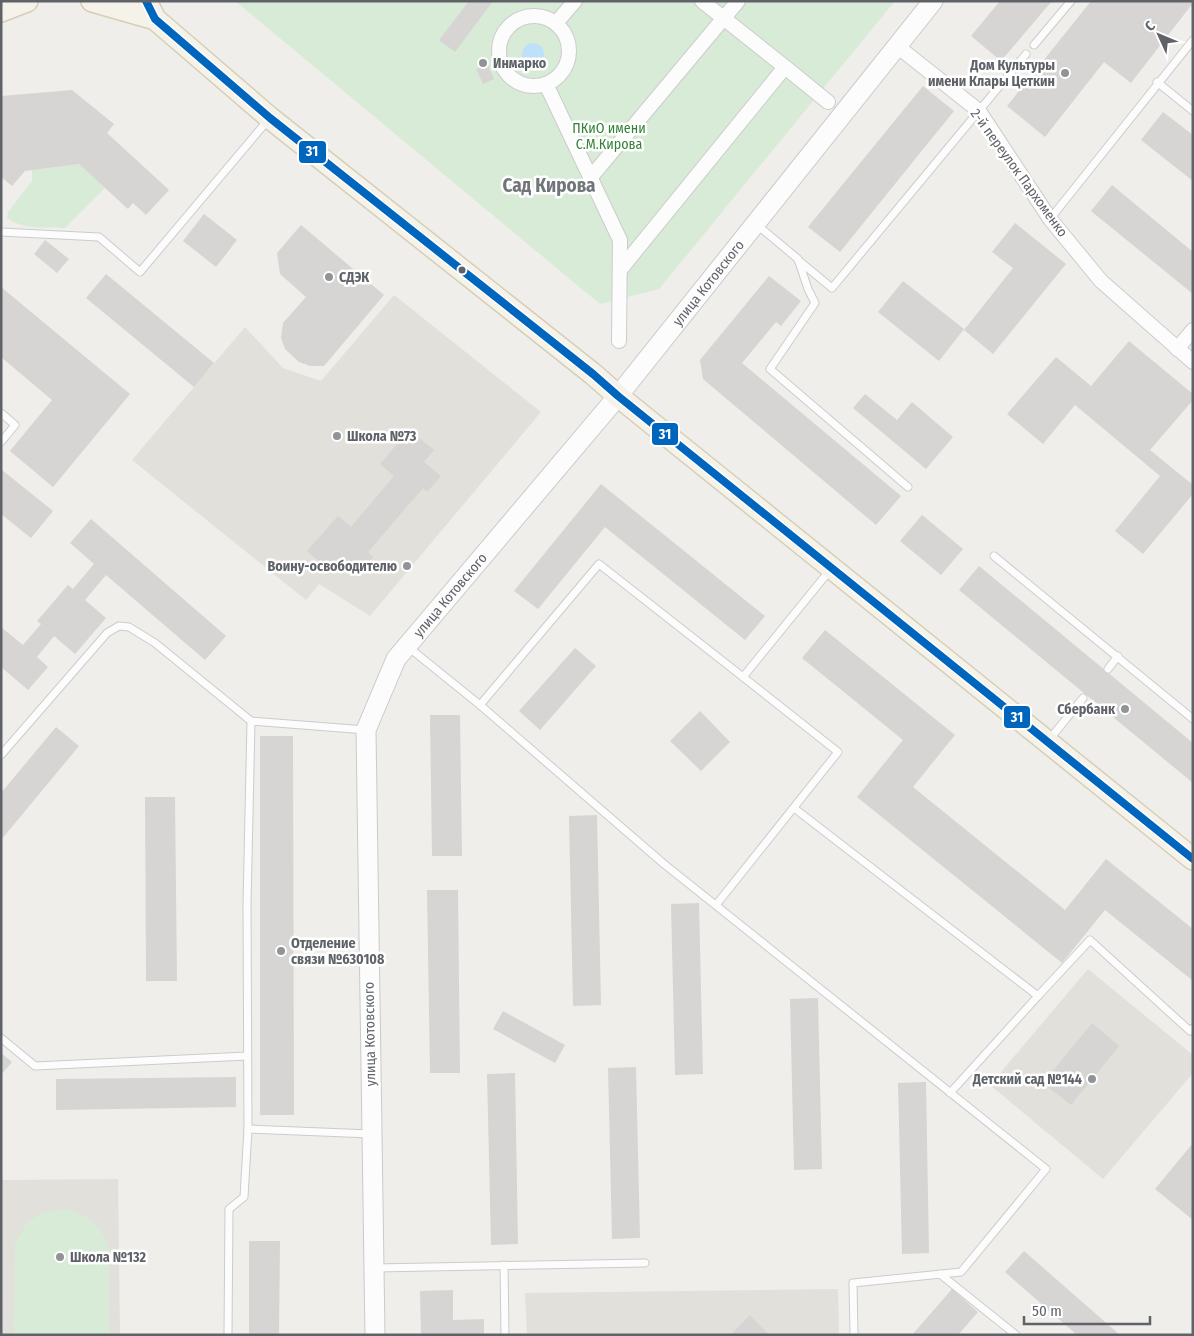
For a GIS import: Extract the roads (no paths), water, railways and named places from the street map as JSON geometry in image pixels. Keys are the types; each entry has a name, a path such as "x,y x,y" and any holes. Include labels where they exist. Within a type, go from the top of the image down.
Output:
{"main road":[{"path":"1,11 27,1"},
{"path":"92,1 151,10 270,118 593,374 1193,859"}],"street":[{"path":"556,24 575,1"},
{"path":"702,1 828,102"},
{"path":"591,177 738,1"},
{"name":"улица Котовского","path":"375,1335 366,730 396,659 618,396 933,1"},
{"path":"535,16 546,18 556,24 568,42 567,64 562,74 546,84 530,87 518,83 508,76 502,66 499,54 500,42 506,30 524,18 535,16"},
{"name":"2-й переулок Пархоменко","path":"897,46 979,111 1050,219 1101,280 1193,362"},
{"path":"620,270 784,67"},
{"path":"546,84 620,240 619,341"},
{"path":"1177,349 1193,330"}],"lane":[{"path":"1034,45 1071,1"},
{"path":"1050,219 1193,40"},
{"path":"756,224 832,288 1026,54"},
{"path":"1158,82 1193,111"},
{"path":"1,232 99,237 140,272 270,118"},
{"path":"798,259 808,290 815,303 770,370 908,487"},
{"path":"1,412 15,425 1,442"},
{"path":"994,556 1193,719"},
{"path":"480,705 599,564 838,752 716,905"},
{"path":"742,677 832,568"},
{"path":"1,755 107,633 119,626 129,627 155,643 251,721 366,730"},
{"path":"407,646 480,705 664,864 1046,1169 961,1272 853,1283 854,1335"},
{"path":"1108,668 1118,656"},
{"path":"1047,742 1084,698"},
{"path":"228,1335 229,1209 244,1197 248,1129 247,905 251,721"},
{"path":"794,808 1038,996"},
{"path":"950,1093 1090,940 1192,1030"},
{"path":"1,1038 35,1066 247,1056"},
{"path":"248,1129 372,1134"},
{"path":"374,1268 645,1263"},
{"path":"504,1265 505,1335"},
{"path":"940,1274 1016,1335"}],"water":[{"path":"533,43 541,46 544,54 541,62 533,65 525,62 522,54 525,46"}],"place":[{"name":"Инмарко","path":"483,63"},
{"name":"Дом Культуры имени Клары Цеткин","path":"1065,73"},
{"name":"СДЭК","path":"329,277"},
{"name":"Школа №73","path":"337,436"},
{"name":"Воину-освободителю","path":"407,566"},
{"name":"Сбербанк","path":"1125,709"},
{"name":"Отделение связи №630108","path":"281,951"},
{"name":"Детский сад №144","path":"1092,1079"},
{"name":"Школа №132","path":"60,1257"}],"district":[{"name":"Сад Кирова","path":"549,185"}],"park label":[{"name":"ПКиО имени С.М.Кирова","path":"609,136"}]}
